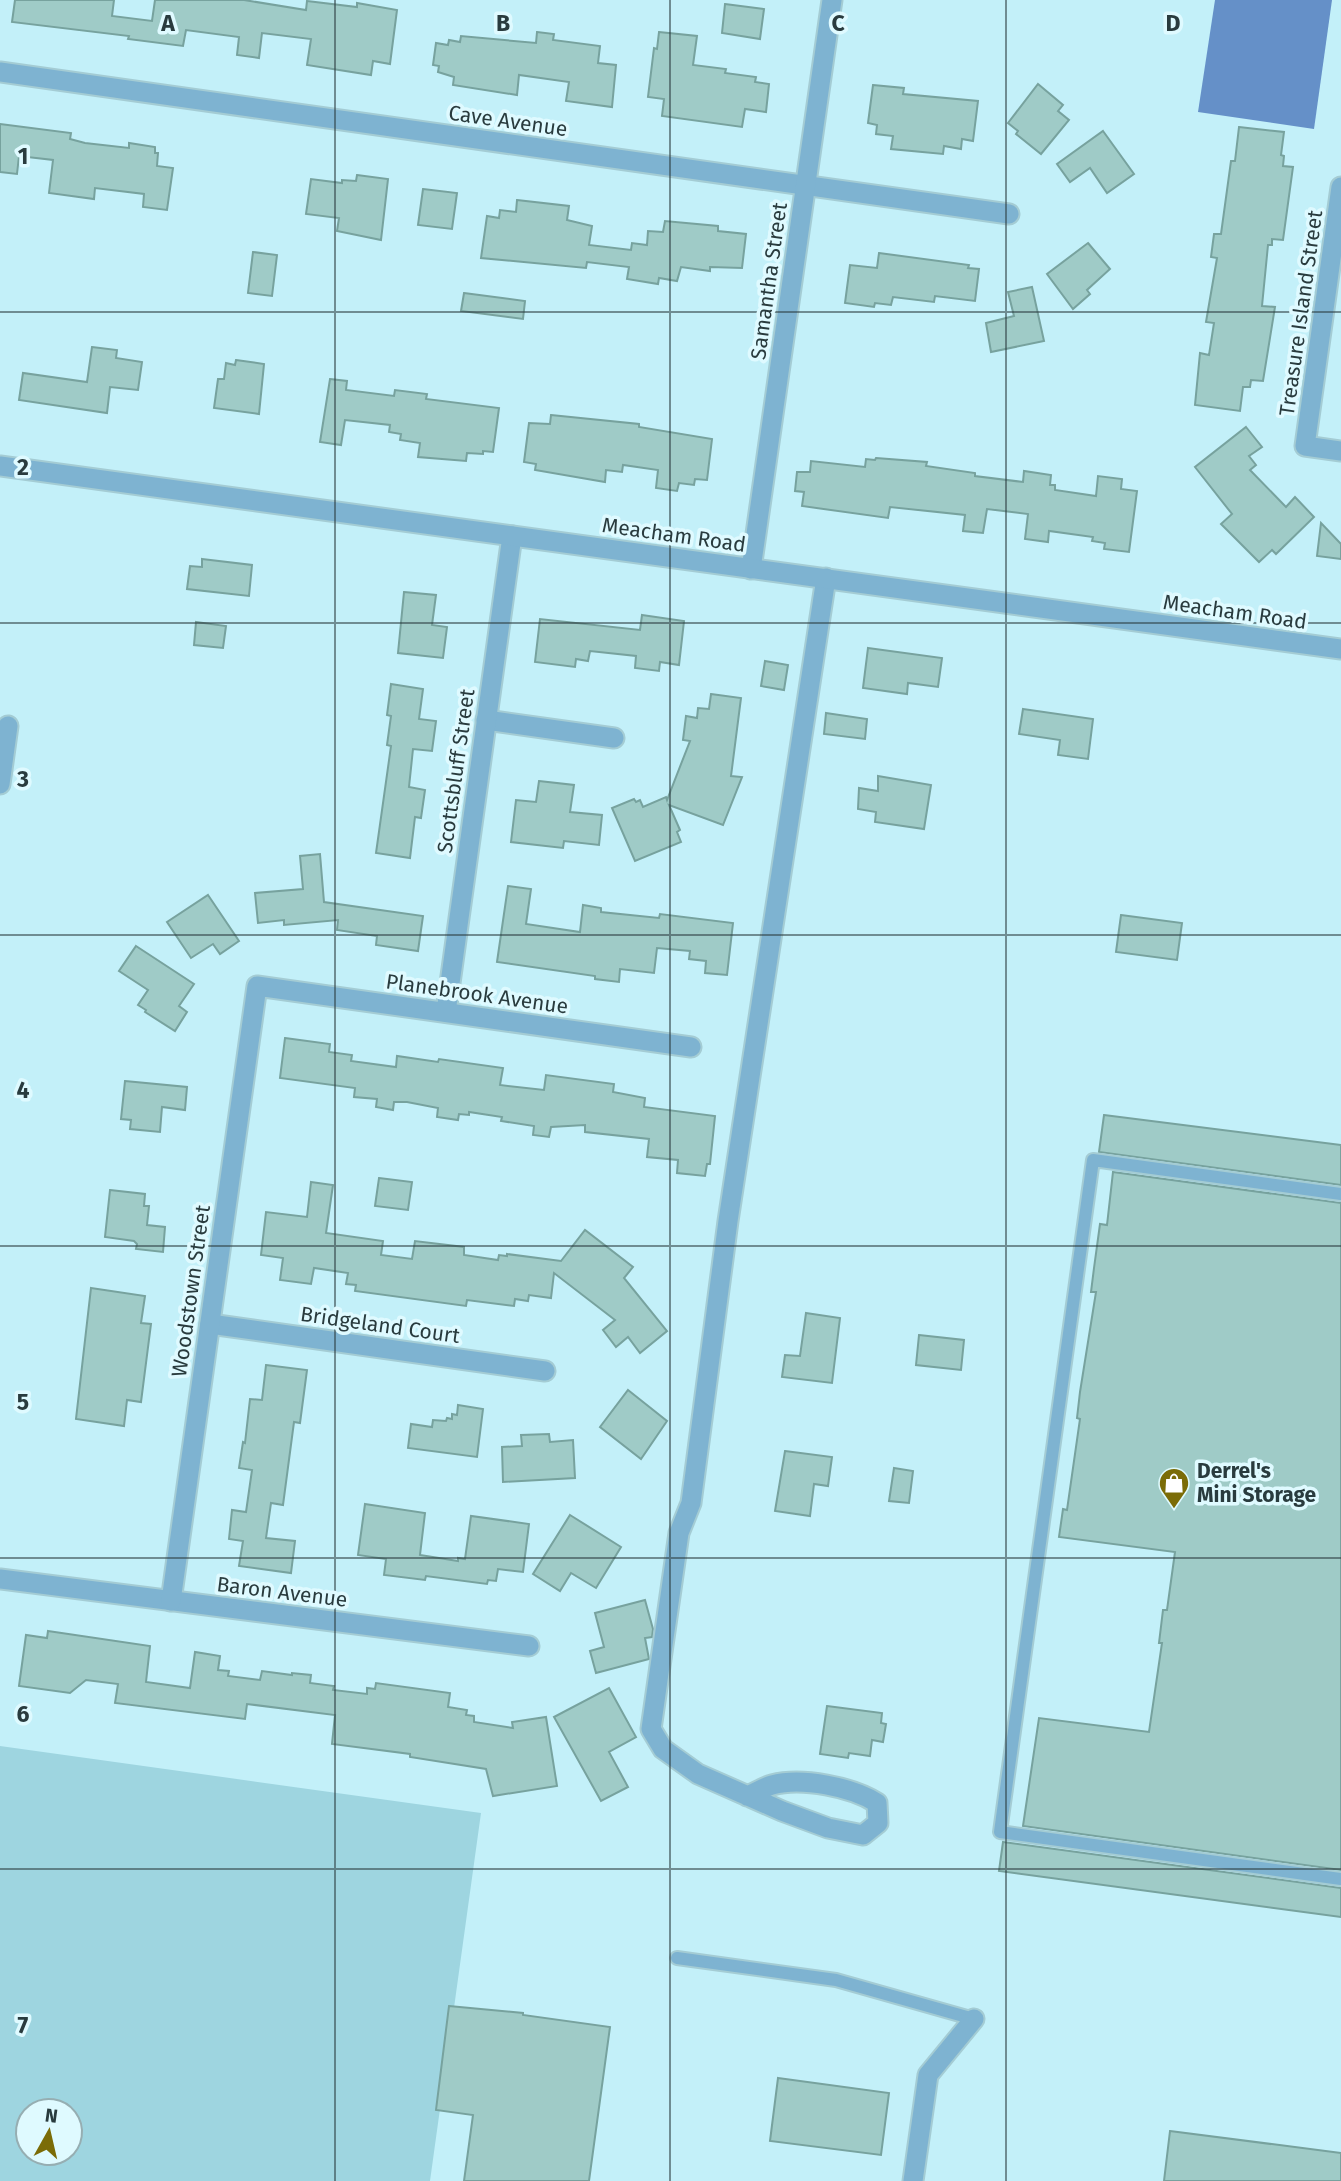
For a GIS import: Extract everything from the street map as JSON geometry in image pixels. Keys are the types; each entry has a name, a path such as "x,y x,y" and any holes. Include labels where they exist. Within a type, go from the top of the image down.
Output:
{"street":[{"name":"Samantha Street","path":"751,569 832,0"},
{"name":"Cave Avenue","path":"0,72 1009,214"},
{"name":"Treasure Island Street","path":"1341,187 1305,446 1341,451"},
{"name":"Meacham Road","path":"0,466 1341,649"},
{"name":"Scottsbluff Street","path":"446,1012 512,536"},
{"path":"747,1796 773,1785 808,1782 862,1793 877,1803 878,1823 863,1835 782,1811 747,1796 698,1774 663,1749 651,1728 679,1533 691,1503 728,1221 826,578"},
{"path":"486,720 614,738"},
{"path":"0,784 8,726"},
{"name":"Planebrook Avenue","path":"257,986 691,1047"},
{"name":"Woodstown Street","path":"171,1601 257,986"},
{"name":"Bridgeland Court","path":"210,1324 545,1371"},
{"name":"Baron Avenue","path":"0,1579 529,1646"},
{"path":"913,2181 928,2074 974,2019"}],"lane":[{"path":"1341,1194 1093,1160 1000,1832 1341,1879"},
{"path":"677,1958 836,1980 974,2019"}],"shaded area":[{"path":"0,1746 481,1813 430,2181 0,2181"}],"water":[{"path":"1215,0 1332,0 1314,129 1198,112"}],"building":[{"path":"15,0 114,0 112,16 152,21 155,0 244,0 306,10 307,1 357,7 357,3 397,10 390,64 373,61 371,75 307,65 311,39 262,33 259,58 237,55 239,37 186,30 183,46 128,39 129,36 12,22"},
{"path":"725,4 764,9 760,39 722,33"},
{"path":"537,32 554,34 553,40 600,46 598,63 616,65 612,107 566,101 569,82 519,75 517,95 453,85 454,77 438,72 439,66 433,65 436,43 448,45 449,40 460,42 461,36 536,43"},
{"path":"659,32 697,36 693,65 726,69 725,73 756,77 755,82 769,84 766,112 745,109 742,127 662,116 664,99 648,97 654,48 657,49"},
{"path":"1038,84 1063,105 1058,111 1069,120 1041,154 1016,134 1018,131 1008,123"},
{"path":"873,85 904,88 903,94 978,101 973,141 962,139 961,149 944,146 943,154 891,149 893,136 876,134 877,125 868,123"},
{"path":"0,124 71,133 70,139 85,143 129,148 129,143 155,147 155,153 158,153 157,166 173,168 167,210 143,207 144,194 95,188 94,199 49,193 53,160 19,156 17,174 0,172"},
{"path":"1239,127 1284,132 1281,155 1284,156 1283,166 1293,167 1283,240 1272,239 1272,245 1268,245 1262,306 1275,307 1263,381 1251,380 1250,387 1243,387 1240,411 1195,405 1200,353 1209,355 1214,323 1206,322 1217,258 1211,257 1214,234 1221,234 1231,161 1235,161"},
{"path":"1103,131 1134,174 1107,193 1090,168 1070,182 1057,164"},
{"path":"357,175 388,179 381,240 337,231 339,218 306,214 311,179 342,183 342,180 356,181"},
{"path":"423,189 457,193 452,229 418,225"},
{"path":"517,200 569,206 567,220 592,226 589,245 631,250 632,243 647,245 648,231 663,232 665,221 718,226 718,231 746,234 742,268 710,267 710,271 681,267 677,281 659,278 658,284 627,279 629,267 587,262 586,268 481,258 487,216 499,218 500,210 516,212"},
{"path":"1088,243 1110,269 1087,290 1090,294 1073,309 1047,274"},
{"path":"253,252 277,255 272,296 248,293"},
{"path":"879,253 969,265 968,268 979,269 975,301 935,296 934,302 893,297 891,305 875,303 874,307 845,303 850,265 877,268"},
{"path":"1032,287 1044,341 991,352 986,323 1014,316 1008,292"},
{"path":"464,293 525,301 523,319 461,311"},
{"path":"92,347 117,350 116,358 142,362 138,390 110,387 107,413 19,400 23,373 87,382"},
{"path":"236,360 264,364 259,414 214,408 218,379 224,379 226,363 235,365"},
{"path":"330,379 347,381 346,390 394,396 395,390 427,394 426,399 499,408 493,452 467,453 466,461 418,457 420,443 400,440 401,434 389,432 390,425 345,420 341,445 320,442"},
{"path":"551,415 639,424 639,427 712,439 707,480 695,479 694,485 679,483 677,491 656,488 658,470 623,465 622,472 606,470 605,482 535,470 536,464 524,462 529,423 550,424"},
{"path":"1246,427 1262,447 1249,456 1256,465 1250,470 1286,507 1295,497 1314,517 1276,554 1272,550 1259,562 1221,524 1232,514 1195,467"},
{"path":"866,459 927,462 926,466 1023,482 1024,471 1051,475 1050,485 1055,485 1055,490 1096,496 1098,476 1122,479 1121,489 1137,491 1129,552 1104,549 1105,543 1092,541 1093,537 1049,531 1048,542 1025,539 1028,514 987,509 983,533 963,531 965,515 890,507 888,518 802,506 804,492 795,491 797,472 810,472 811,461 865,467"},
{"path":"1321,523 1341,544 1341,559 1317,556"},
{"path":"202,559 252,565 249,596 187,589 190,566 202,567"},
{"path":"404,592 436,595 432,625 447,627 443,658 398,653"},
{"path":"642,615 684,621 679,665 660,662 659,671 635,668 636,656 590,651 588,661 576,659 575,667 535,662 540,619 640,630"},
{"path":"196,622 226,626 223,648 194,645"},
{"path":"868,648 942,658 938,687 908,683 907,694 863,688"},
{"path":"765,661 788,665 784,690 761,686"},
{"path":"391,684 423,689 419,719 436,721 432,751 413,749 409,787 425,790 421,818 415,817 410,858 376,853 391,746 387,745 391,716 387,715"},
{"path":"711,694 741,698 731,776 742,777 723,825 669,805 680,830 677,832 681,842 635,861 612,808 634,799 636,802 640,800 643,807 666,797 667,800 690,741 683,740 686,716 697,718 698,708 709,709"},
{"path":"1023,709 1093,719 1088,759 1058,755 1060,740 1019,734"},
{"path":"826,713 867,719 865,739 824,734"},
{"path":"878,776 931,785 924,829 875,822 876,812 858,809 859,788 878,791"},
{"path":"539,781 574,785 570,812 602,815 599,845 564,841 563,848 511,842 516,800 536,802"},
{"path":"320,854 324,902 423,916 418,951 376,945 377,936 337,930 338,920 284,925 284,920 258,923 255,893 303,889 300,856"},
{"path":"508,886 531,889 526,924 580,932 583,905 601,908 601,912 659,918 660,914 733,923 727,975 705,973 706,961 689,959 690,951 657,948 654,973 620,969 619,982 497,962"},
{"path":"208,895 239,941 220,954 213,944 191,958 167,922"},
{"path":"1121,915 1182,923 1177,960 1116,952"},
{"path":"136,946 194,984 179,1006 187,1012 175,1031 138,1005 148,990 119,971"},
{"path":"285,1038 330,1044 329,1052 352,1055 351,1061 396,1067 397,1056 503,1068 500,1085 544,1090 546,1075 614,1084 613,1092 645,1098 644,1107 715,1116 710,1164 707,1164 705,1176 677,1173 678,1160 647,1157 649,1139 585,1132 585,1125 551,1127 549,1137 533,1135 534,1126 501,1121 502,1117 469,1112 469,1115 459,1114 458,1120 437,1117 438,1108 407,1102 394,1102 393,1110 376,1107 377,1099 354,1097 355,1088 280,1078"},
{"path":"125,1081 187,1087 185,1110 162,1107 160,1132 130,1129 131,1120 121,1119"},
{"path":"1104,1115 1341,1145 1341,1185 1099,1152"},
{"name":"Derrel's Mini Storage","path":"1113,1172 1341,1203 1341,1870 1023,1826 1039,1718 1149,1732 1162,1643 1159,1643 1163,1610 1167,1610 1175,1552 1059,1537 1063,1509 1067,1510 1080,1419 1077,1418 1096,1292 1091,1292 1100,1224 1107,1225"},
{"path":"379,1178 412,1182 408,1210 375,1206"},
{"path":"311,1182 333,1185 326,1233 383,1241 381,1255 412,1259 415,1241 464,1247 464,1255 498,1260 499,1255 507,1254 561,1261 585,1230 633,1267 624,1278 667,1331 640,1353 628,1337 616,1347 603,1330 615,1320 554,1273 551,1298 529,1295 528,1301 515,1299 514,1306 467,1300 466,1306 355,1291 356,1285 346,1284 348,1273 314,1268 311,1284 280,1280 283,1258 261,1255 266,1212 307,1217"},
{"path":"110,1190 145,1194 144,1206 149,1206 147,1225 165,1227 163,1252 136,1249 137,1244 134,1241 105,1237"},
{"path":"91,1288 145,1296 141,1323 151,1324 141,1402 127,1400 124,1426 76,1419"},
{"path":"806,1313 840,1318 832,1383 782,1377 785,1355 800,1356"},
{"path":"919,1335 964,1340 961,1370 916,1365"},
{"path":"266,1365 307,1370 300,1423 294,1422 283,1505 271,1503 266,1538 295,1541 291,1573 239,1566 243,1541 229,1539 232,1510 246,1512 252,1470 239,1468 250,1399 262,1400"},
{"path":"628,1390 667,1421 641,1459 600,1427"},
{"path":"458,1405 483,1409 477,1457 408,1448 411,1424 432,1427 433,1420 452,1419 452,1414 457,1415"},
{"path":"549,1434 550,1442 573,1440 575,1478 503,1482 502,1447 522,1446 521,1435"},
{"path":"785,1451 832,1457 828,1486 814,1484 810,1516 775,1511"},
{"path":"894,1468 913,1471 909,1503 889,1501"},
{"path":"365,1504 425,1513 420,1555 458,1561 458,1558 465,1559 471,1516 529,1524 523,1572 498,1569 496,1581 488,1580 487,1584 426,1576 425,1580 384,1575 386,1559 358,1555"},
{"path":"570,1515 621,1547 596,1588 571,1573 560,1591 533,1574"},
{"path":"645,1600 653,1629 652,1637 645,1638 649,1659 596,1673 590,1651 604,1647 595,1613"},
{"path":"48,1631 150,1646 146,1682 190,1688 195,1652 220,1656 218,1670 229,1671 228,1676 260,1680 262,1671 292,1673 311,1675 310,1683 334,1686 333,1690 367,1694 367,1688 375,1689 376,1683 450,1693 448,1707 467,1710 466,1715 474,1716 474,1722 513,1728 512,1722 546,1717 557,1786 493,1796 486,1769 410,1757 410,1754 332,1744 335,1715 247,1704 245,1719 115,1703 118,1684 86,1680 70,1693 19,1686 26,1635 47,1638"},
{"path":"609,1688 636,1737 609,1752 628,1787 601,1801 554,1717"},
{"path":"827,1706 882,1713 881,1723 886,1724 883,1742 872,1740 870,1756 849,1753 848,1758 820,1754"},
{"path":"1003,1842 1341,1888 1341,1917 999,1871"},
{"path":"449,2006 523,2013 610,2027 589,2181 464,2181 473,2115 436,2110"},
{"path":"778,2078 889,2093 881,2155 770,2141"},
{"path":"1170,2131 1341,2153 1341,2181 1164,2181"}],"place":[{"name":"Derrel's Mini Storage","path":"1174,1510"}]}
